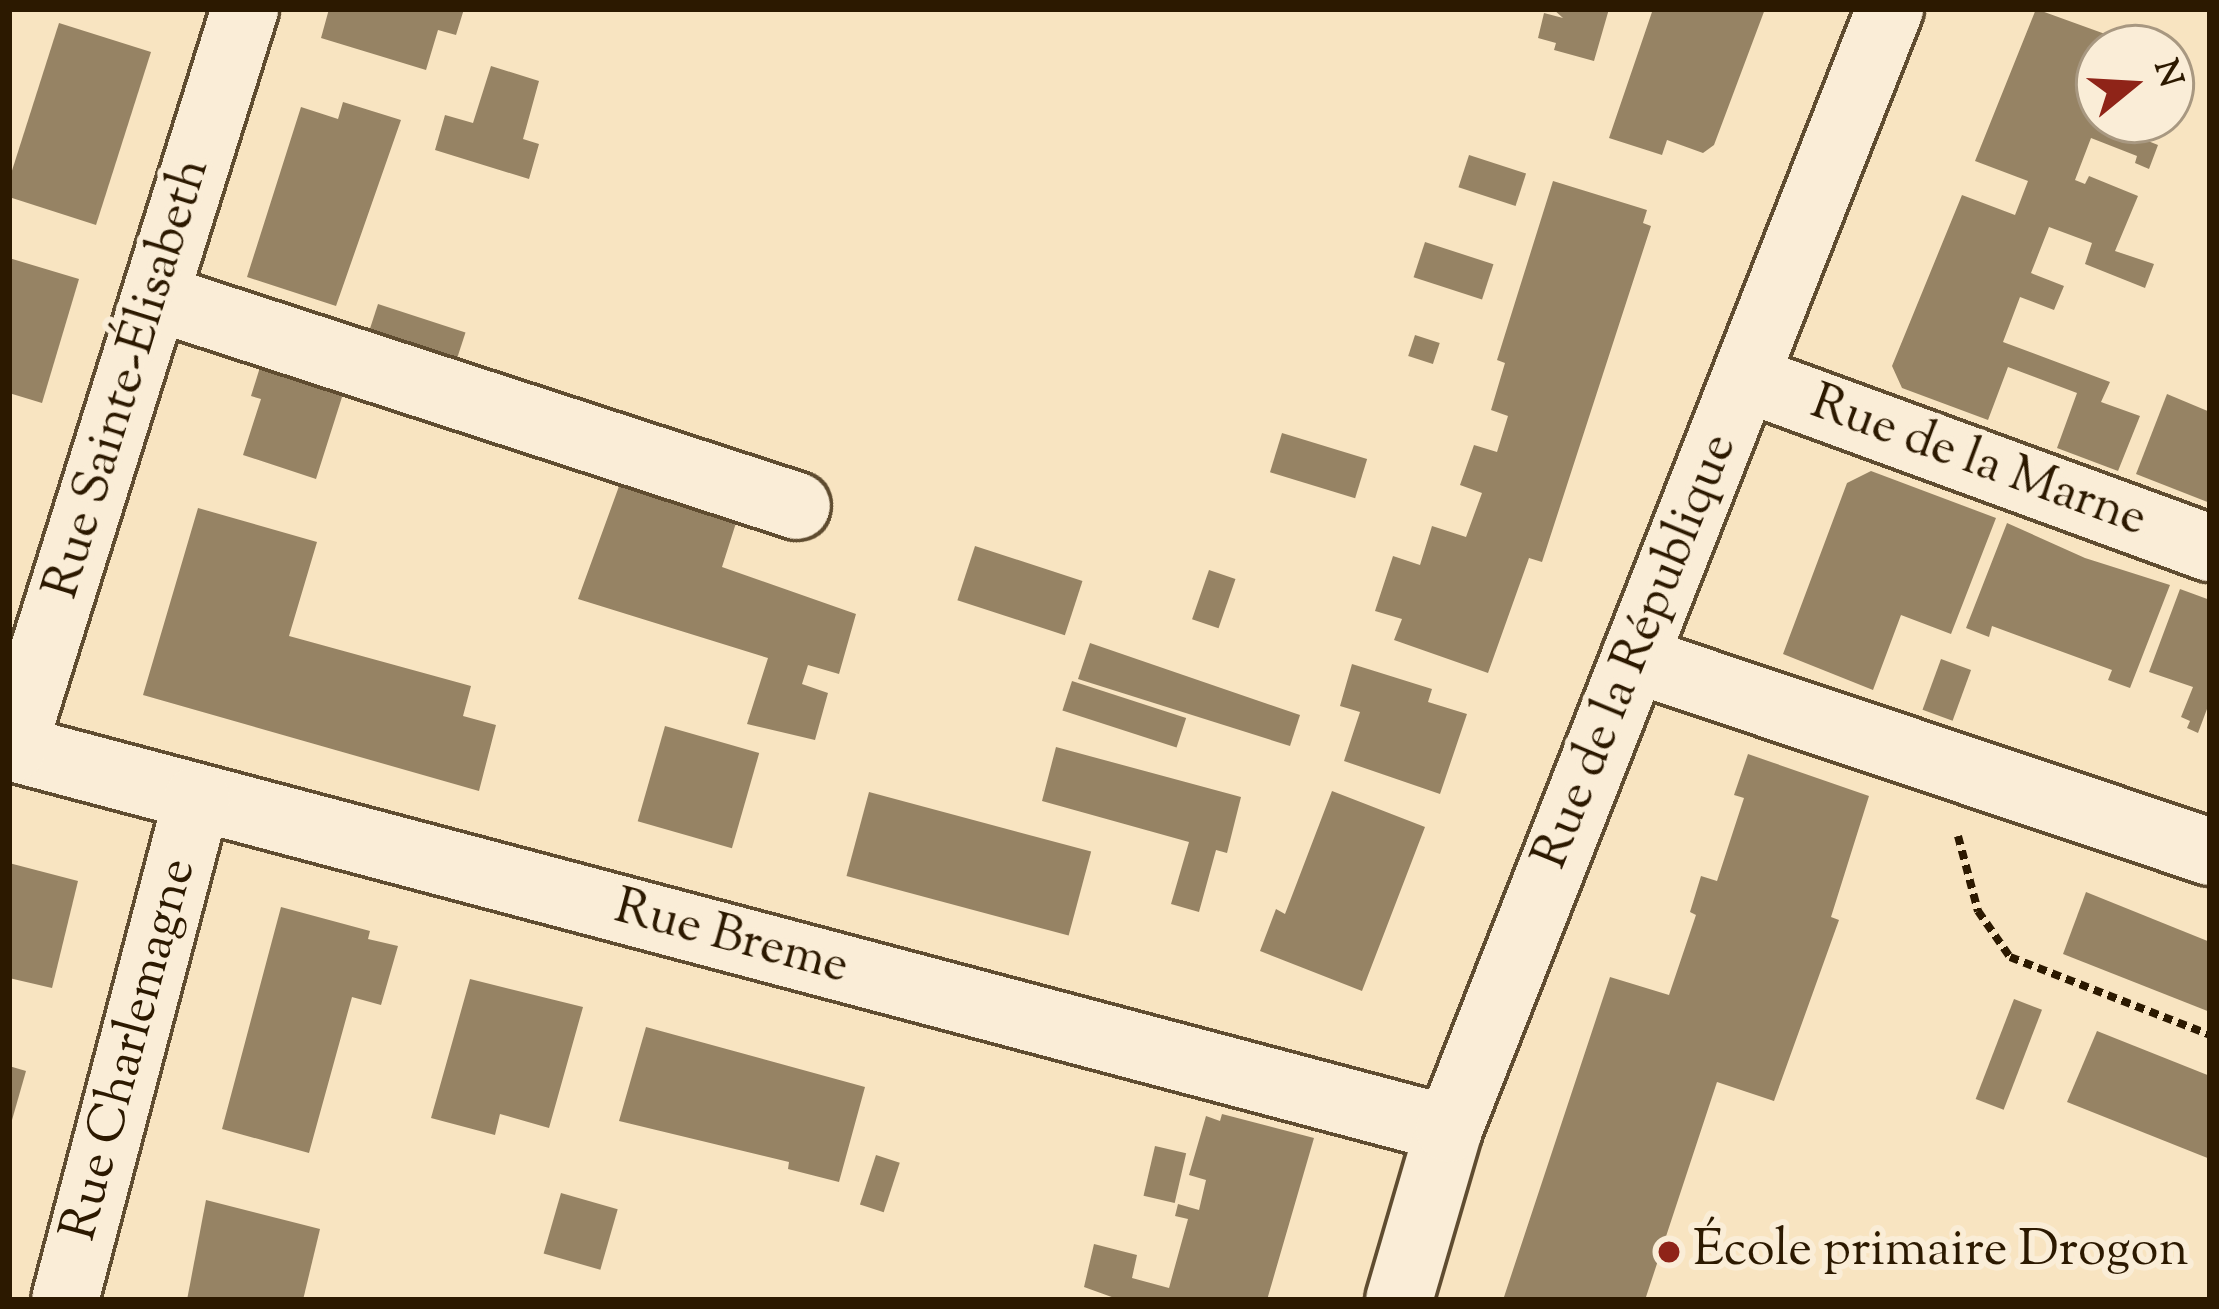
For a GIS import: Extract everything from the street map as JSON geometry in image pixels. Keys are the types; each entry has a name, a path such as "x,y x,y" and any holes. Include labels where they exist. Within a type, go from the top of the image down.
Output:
{"street":[{"name":"Rue Sainte-Élisabeth","path":"11,747 245,9"},
{"name":"Rue de la République","path":"1399,1300 1449,1129 1890,9"},
{"path":"155,297 797,506"},
{"name":"Rue de la Marne","path":"1745,378 2210,548"},
{"path":"1634,658 2210,852"},
{"name":"Rue Breme","path":"11,747 1449,1129"},
{"name":"Rue Charlemagne","path":"65,1300 197,800"}],"path":[{"path":"1949,817 1978,911 2010,957 2210,1035"}],"building":[{"path":"329,9 464,9 456,35 438,30 426,70 321,38"},
{"path":"1553,9 1609,9 1594,61 1554,50 1556,43 1538,38 1544,13 1563,18"},
{"path":"1653,9 1765,9 1714,145 1703,153 1667,140 1662,155 1609,138"},
{"path":"2036,9 2077,24 2075,144 2089,144 2075,180 2085,184 2089,176 2138,196 2115,251 2154,264 2145,288 2085,264 2092,243 2049,227 2031,273 2064,286 2054,310 2020,297 2003,342 2110,382 2101,402 2140,416 2118,471 2057,448 2077,393 2008,367 1988,420 1902,388 1892,366 1962,195 2015,215 2028,181 1975,161"},
{"path":"59,23 151,52 96,225 9,197 9,180"},
{"path":"491,66 539,81 523,139 539,144 529,179 435,150 445,115 473,123"},
{"path":"343,102 401,120 336,306 247,277 301,107 338,119"},
{"path":"2106,144 2158,145 2149,169 2135,163 2137,156"},
{"path":"1469,155 1526,174 1516,206 1458,187"},
{"path":"1553,181 1647,210 1643,223 1651,226 1542,562 1529,558 1488,673 1394,640 1402,619 1375,611 1393,556 1420,565 1432,526 1466,537 1482,493 1460,485 1474,445 1497,452 1508,416 1491,410 1505,363 1497,360"},
{"path":"1425,242 1493,264 1482,299 1414,277"},
{"path":"9,258 79,279 42,403 9,393"},
{"path":"378,304 465,332 452,374 364,346"},
{"path":"1415,335 1440,343 1433,364 1408,356"},
{"path":"266,348 349,375 316,479 243,455 261,399 251,396"},
{"path":"2167,394 2210,412 2210,503 2136,474"},
{"path":"1282,433 1367,459 1355,498 1270,472"},
{"path":"626,467 742,504 722,567 856,614 839,674 808,665 802,684 828,693 815,740 747,724 768,658 578,599"},
{"path":"1871,471 1996,518 1951,634 1901,615 1873,690 1783,654 1847,483"},
{"path":"198,508 317,542 289,636 471,686 463,716 496,725 479,791 143,695"},
{"path":"2007,523 2085,558 2170,585 2130,688 2108,680 2112,670 1992,626 1989,637 1966,628"},
{"path":"975,546 1082,581 1065,635 957,600"},
{"path":"1209,570 1235,579 1219,628 1192,619"},
{"path":"2180,589 2210,600 2210,701 2198,733 2187,728 2190,721 2181,717 2193,687 2149,672"},
{"path":"1090,643 1300,715 1290,746 1078,679"},
{"path":"1941,659 1971,670 1953,721 1923,710"},
{"path":"1352,664 1432,689 1428,702 1467,714 1440,794 1344,761 1360,712 1340,706"},
{"path":"1072,681 1186,718 1177,748 1062,710"},
{"path":"665,726 759,753 732,848 638,821"},
{"path":"1056,747 1241,797 1227,853 1216,850 1199,912 1171,904 1189,842 1042,801"},
{"path":"1748,754 1869,796 1831,917 1839,920 1774,1101 1717,1082 1645,1300 1503,1300 1610,977 1669,995 1696,915 1690,912 1701,876 1717,881 1744,798 1734,795"},
{"path":"1332,791 1425,827 1362,991 1260,951 1276,909 1285,914"},
{"path":"869,792 1091,852 1069,936 846,876"},
{"path":"9,863 78,881 52,988 9,978"},
{"path":"2086,892 2210,942 2210,1012 2063,954"},
{"path":"281,907 370,931 368,939 398,946 381,1005 352,997 309,1153 222,1129"},
{"path":"470,979 583,1007 549,1128 500,1114 495,1135 431,1118"},
{"path":"2014,999 2042,1010 2004,1110 1976,1099"},
{"path":"646,1027 865,1087 839,1182 788,1169 789,1162 619,1121"},
{"path":"2097,1031 2210,1076 2210,1159 2067,1102"},
{"path":"9,1066 26,1071 10,1127 9,1127"},
{"path":"1222,1114 1314,1138 1267,1300 1120,1300 1084,1287 1094,1244 1137,1255 1132,1278 1169,1288 1188,1219 1175,1216 1178,1204 1199,1210 1206,1180 1189,1175 1206,1116 1220,1121"},
{"path":"1155,1146 1186,1153 1175,1203 1144,1196"},
{"path":"876,1155 900,1163 884,1212 860,1204"},
{"path":"561,1193 618,1209 600,1270 544,1254"},
{"path":"206,1200 320,1229 303,1300 187,1300"}],"place":[{"name":"École primaire Drogon","path":"1669,1252"}]}
